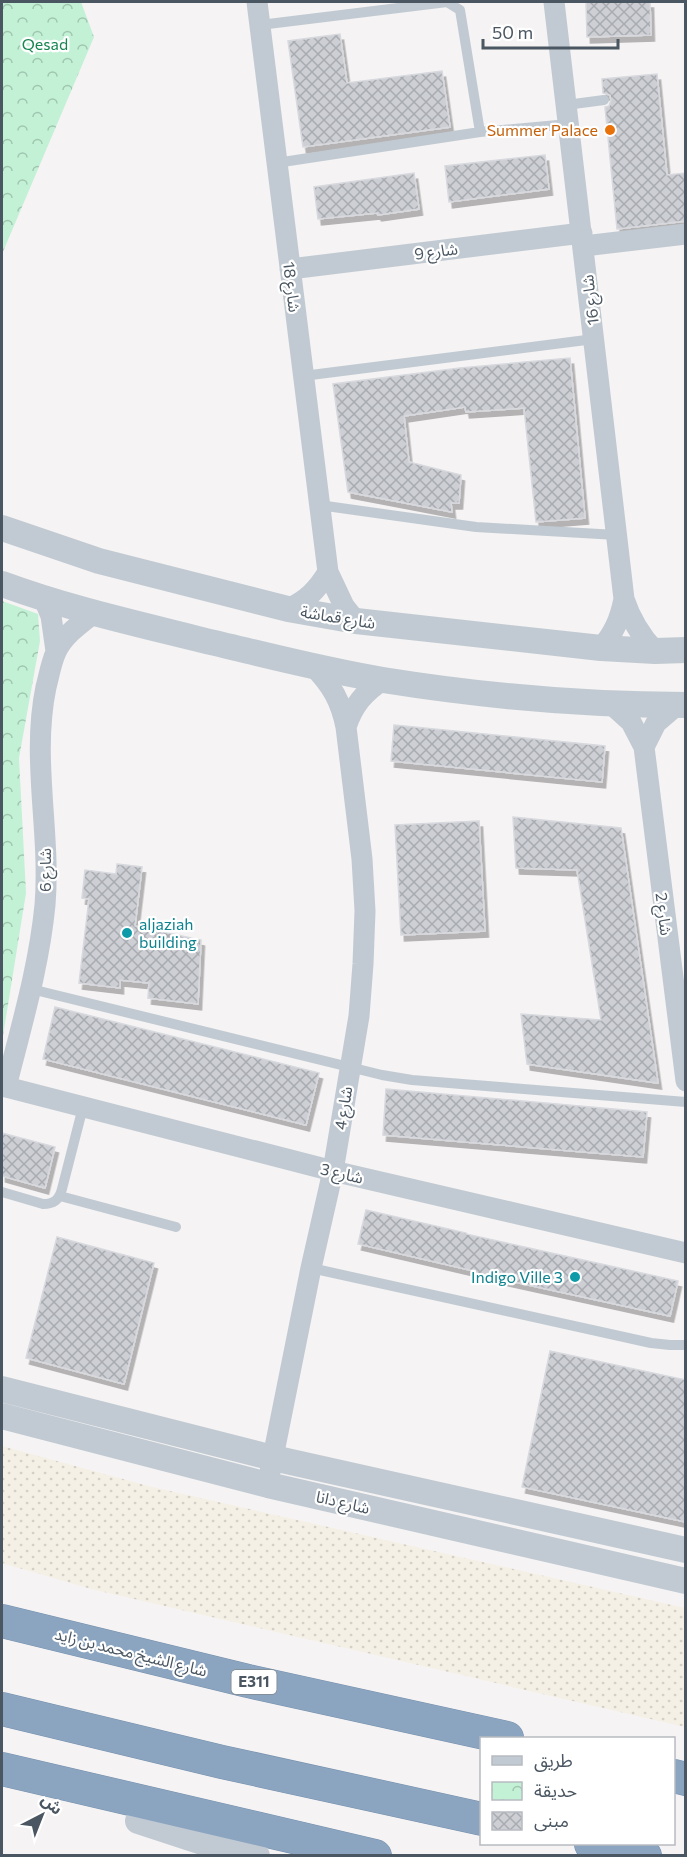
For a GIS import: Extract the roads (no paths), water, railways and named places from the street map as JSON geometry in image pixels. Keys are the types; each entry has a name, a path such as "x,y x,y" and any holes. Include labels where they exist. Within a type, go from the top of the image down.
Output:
{"highway":[{"name":"شارع الشيخ محمد بن زايد","path":"2,1621 249,1681 502,1737"},
{"path":"2,1709 222,1762 480,1819"},
{"path":"2,1769 375,1856"},
{"path":"2,1789 138,1821 208,1833 307,1856"},
{"path":"596,1845 645,1856"}],"street":[{"name":"شارع 18","path":"257,2 328,572 344,606 356,621"},
{"name":"شارع 16","path":"554,2 624,599 641,636 655,651"},
{"name":"شارع 9","path":"290,269 583,239 686,234"},
{"name":"شارع قماشة","path":"2,528 99,561 288,609 356,621 601,648 686,650"},
{"path":"288,609 305,601 318,588 328,572"},
{"path":"2,584 94,613 313,666 383,680 499,695 610,703 681,705"},
{"name":"شارع 6","path":"44,599 51,616 56,651"},
{"name":"شارع 16","path":"601,648 617,626 624,599"},
{"name":"شارع 6","path":"4,1086 32,989 42,938 46,865 40,746 49,672 56,651 67,637 94,613"},
{"name":"شارع 4","path":"268,1485 311,1268 333,1172 358,1016 363,964 362,859 346,727 336,693 313,666"},
{"path":"346,727 359,699 383,680"},
{"name":"شارع 2","path":"610,703 631,722 644,747 686,1081"},
{"path":"644,747 656,723 681,705"},
{"name":"شارع 3","path":"4,1086 333,1172 686,1253"},
{"name":"شارع دانا","path":"2,1389 273,1458 686,1550"},
{"name":"شارع دانا","path":"2,1416 268,1485 686,1581"},
{"path":"138,1821 202,1842 257,1856"}],"lane":[{"path":"260,25 447,2 460,10 480,132"},
{"path":"276,163 480,132 568,114 604,100"},
{"path":"303,376 594,339"},
{"path":"319,505 476,527 617,535"},
{"path":"32,989 350,1068 412,1080 686,1102"},
{"path":"2,1192 43,1204 56,1201 60,1196 83,1107"},
{"path":"60,1196 176,1227"},
{"path":"311,1268 651,1343 686,1345"}],"place":[{"name":"Summer Palace","path":"610,130"},
{"name":"aljaziah building","path":"127,933"},
{"name":"Indigo Ville 3","path":"575,1277"}],"park label":[{"name":"Qesad","path":"45,44"}]}
